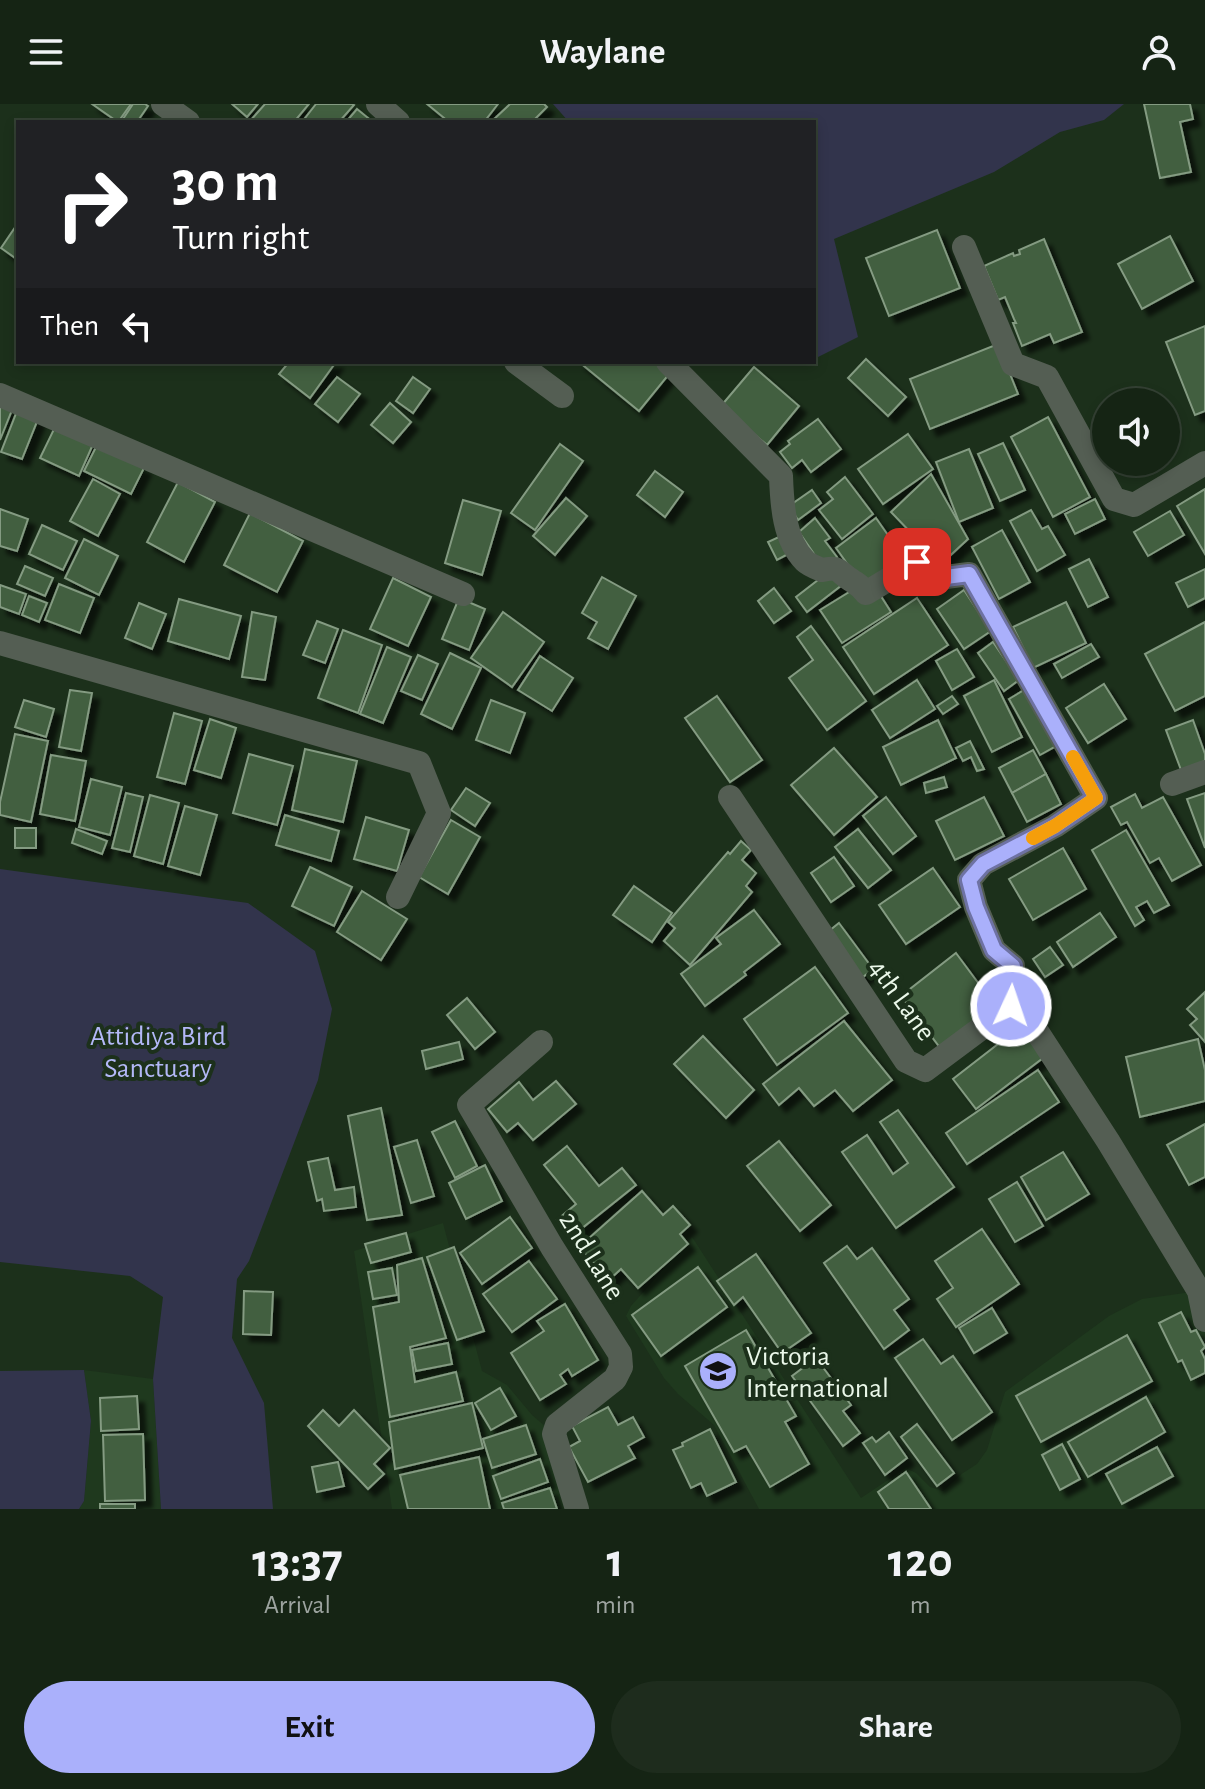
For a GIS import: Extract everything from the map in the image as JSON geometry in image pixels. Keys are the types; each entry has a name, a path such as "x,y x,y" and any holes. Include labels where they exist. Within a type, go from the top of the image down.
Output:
{"street":[{"path":"163,104 185,120"},
{"path":"378,104 396,120"},
{"path":"964,247 1013,364 1047,377 1114,499 1134,505 1205,463"},
{"path":"519,364 562,396"},
{"path":"670,364 781,476 784,512 791,541 807,563 822,570 838,570 859,584 866,593 917,562 938,578 969,574 1096,798 1055,826 983,864 969,880 976,907 994,950 1013,966 1011,1006 1023,1010 1108,1141 1199,1291 1205,1320"},
{"path":"0,395 463,594"},
{"path":"0,643 419,763 439,813 398,897"},
{"path":"1172,784 1205,772"},
{"name":"4th Lane","path":"730,797 906,1061 925,1070 1011,1006"},
{"name":"2nd Lane","path":"541,1042 469,1105 552,1247 620,1354 621,1367 615,1379 557,1425 554,1434 577,1509"}],"shaded area":[{"path":"443,1223 482,1371 507,1385 532,1415 554,1434 577,1509 392,1509 354,1251"},
{"path":"692,1237 861,1498 906,1468 930,1487 943,1491 977,1464 987,1450 1005,1392 1109,1316 1142,1299 1199,1291 1205,1306 1205,1509 759,1509 714,1425 664,1378 626,1316 631,1306"},
{"path":"84,1370 153,1379 161,1509 79,1509 84,1501 91,1421"}],"green space":[{"path":"553,104 1124,104 1104,120 1060,132 994,172 834,239 858,337 816,358 816,120 567,120"},
{"name":"Attidiya Bird Sanctuary","path":"0,869 248,903 315,951 332,1009 318,1080 249,1261 237,1279 232,1338 264,1403 273,1509 161,1509 153,1379 163,1297 130,1276 0,1262"},
{"path":"84,1370 91,1421 84,1501 79,1509 0,1509 0,1371"}],"building":[{"path":"92,104 131,104 119,120"},
{"path":"133,104 148,106 138,120 122,120"},
{"path":"232,104 258,104 247,117"},
{"path":"265,104 309,104 296,120 251,120"},
{"path":"316,104 354,105 341,120 304,120"},
{"path":"427,104 498,104 486,120 447,120"},
{"path":"510,104 544,104 547,107 534,120 493,120"},
{"path":"1144,104 1190,104 1193,119 1180,122 1191,172 1160,178"},
{"path":"357,109 371,120 348,120"},
{"path":"16,226 16,259 1,248"},
{"path":"937,230 960,288 889,316 866,258"},
{"path":"1170,236 1193,281 1142,309 1118,264"},
{"path":"1044,239 1082,332 1054,343 1050,334 1022,346 1005,297 998,300 984,266 1013,253 1014,256 1020,254 1019,250"},
{"path":"1205,326 1205,411 1195,415 1166,342"},
{"path":"998,344 1018,394 930,429 910,379"},
{"path":"866,359 906,397 888,416 848,378"},
{"path":"287,364 335,364 310,398 279,374"},
{"path":"581,364 659,364 670,373 639,411"},
{"path":"754,367 799,406 767,445 721,406"},
{"path":"337,377 360,394 338,422 315,404"},
{"path":"413,377 430,389 413,413 396,401"},
{"path":"390,403 411,422 393,443 371,425"},
{"path":"0,405 12,410 0,440"},
{"path":"17,411 38,419 22,459 1,452"},
{"path":"1048,417 1090,497 1053,517 1011,437"},
{"path":"818,419 841,449 811,472 802,460 792,468 780,452 790,444 788,441"},
{"path":"56,425 94,442 79,476 40,458"},
{"path":"908,434 933,469 883,504 858,469"},
{"path":"1003,443 1025,490 1000,501 978,454"},
{"path":"560,444 583,461 535,530 511,513"},
{"path":"97,445 144,468 131,494 84,471"},
{"path":"969,449 993,508 959,522 936,462"},
{"path":"655,471 683,492 665,517 637,495"},
{"path":"931,474 968,539 941,564 891,512"},
{"path":"845,477 873,514 842,539 819,510 833,499 827,492"},
{"path":"93,479 120,494 98,536 70,521"},
{"path":"178,482 215,502 184,562 147,542"},
{"path":"1205,489 1205,554 1177,506"},
{"path":"812,490 821,503 798,520 789,506"},
{"path":"566,498 587,516 555,555 533,536"},
{"path":"1095,499 1105,519 1075,534 1065,514"},
{"path":"463,500 501,511 482,575 445,563"},
{"path":"0,509 28,519 17,551 0,546"},
{"path":"1031,510 1042,529 1048,526 1065,555 1037,571 1010,521"},
{"path":"1170,511 1184,535 1148,556 1134,532"},
{"path":"250,513 303,541 277,592 224,565"},
{"path":"815,518 830,538 825,541 837,557 823,567 799,532"},
{"path":"876,518 906,561 866,590 836,548"},
{"path":"42,525 77,541 63,570 29,554"},
{"path":"1002,530 1030,582 999,599 972,547"},
{"path":"781,536 790,553 777,560 768,542"},
{"path":"84,539 118,556 99,595 65,578"},
{"path":"1089,559 1108,597 1088,607 1069,569"},
{"path":"25,566 53,578 45,596 17,584"},
{"path":"1205,569 1205,598 1188,607 1176,583"},
{"path":"831,570 842,585 807,612 796,597"},
{"path":"602,577 636,596 608,649 588,638 597,622 582,613"},
{"path":"393,578 431,597 408,646 370,629"},
{"path":"59,584 94,598 80,633 45,620"},
{"path":"0,585 26,594 19,614 0,607"},
{"path":"859,586 877,590 891,612 842,643 820,610"},
{"path":"774,588 791,611 774,623 758,601"},
{"path":"964,590 991,631 964,649 937,609"},
{"path":"29,596 47,603 39,622 22,615"},
{"path":"459,598 485,609 469,650 442,639"},
{"path":"917,598 948,645 874,694 843,647"},
{"path":"179,599 241,616 229,659 168,641"},
{"path":"1066,602 1086,643 1033,668 1013,627"},
{"path":"139,603 166,614 152,649 125,638"},
{"path":"252,612 276,617 265,680 242,677"},
{"path":"503,612 544,642 512,687 471,658"},
{"path":"317,621 338,629 325,663 303,655"},
{"path":"1205,622 1205,696 1175,711 1145,654"},
{"path":"811,626 866,701 827,730 789,678 813,660 797,637"},
{"path":"343,630 382,645 358,713 318,698"},
{"path":"993,642 1019,680 1004,691 978,653"},
{"path":"1091,644 1099,657 1062,678 1054,664"},
{"path":"387,647 411,657 383,723 360,714"},
{"path":"957,649 974,677 952,690 936,661"},
{"path":"450,653 481,668 452,729 421,714"},
{"path":"418,655 438,664 422,700 401,691"},
{"path":"540,656 573,678 552,711 518,690"},
{"path":"917,680 935,709 890,738 872,710"},
{"path":"994,680 1022,737 992,752 964,696"},
{"path":"1104,684 1126,719 1088,743 1066,708"},
{"path":"70,690 92,693 81,751 59,747"},
{"path":"1024,690 1056,746 1040,755 1009,699"},
{"path":"717,696 762,760 730,782 685,718"},
{"path":"952,696 958,704 943,714 937,706"},
{"path":"24,700 54,709 46,737 15,727"},
{"path":"491,700 525,713 510,753 476,740"},
{"path":"174,713 202,721 185,784 157,777"},
{"path":"210,719 236,728 221,778 194,770"},
{"path":"938,720 956,758 901,785 883,747"},
{"path":"1193,720 1205,761 1181,770 1166,730"},
{"path":"15,734 48,741 31,822 0,815"},
{"path":"970,741 984,769 977,771 971,757 963,761 956,748"},
{"path":"834,748 877,797 834,835 791,785"},
{"path":"305,749 357,761 343,822 292,810"},
{"path":"1033,750 1046,774 1012,793 999,768"},
{"path":"249,754 293,766 277,825 233,813"},
{"path":"51,755 86,761 75,821 40,814"},
{"path":"1046,774 1061,804 1027,822 1012,793"},
{"path":"944,777 947,787 926,793 924,783"},
{"path":"91,779 122,787 110,835 79,827"},
{"path":"466,788 490,803 475,826 451,810"},
{"path":"126,793 143,797 130,852 112,848"},
{"path":"1205,793 1205,848 1187,799"},
{"path":"1135,794 1142,808 1163,797 1201,865 1172,881 1159,858 1150,863 1127,822 1121,825 1111,807"},
{"path":"150,795 179,803 163,864 134,856"},
{"path":"886,797 916,836 893,854 863,816"},
{"path":"984,797 1004,836 955,860 936,821"},
{"path":"185,806 217,815 200,875 168,866"},
{"path":"285,815 339,831 331,861 276,845"},
{"path":"366,817 409,830 397,871 354,859"},
{"path":"451,820 480,837 448,894 419,877"},
{"path":"15,828 36,828 36,848 15,848"},
{"path":"76,829 107,841 102,854 72,843"},
{"path":"858,829 891,870 868,888 835,847"},
{"path":"1126,830 1169,905 1154,913 1147,901 1136,907 1144,920 1135,926 1092,850"},
{"path":"741,841 751,850 742,860 756,873 746,886 752,892 690,965 664,941 675,928 668,922"},
{"path":"1063,848 1086,889 1033,920 1009,879"},
{"path":"834,857 854,886 831,902 811,873"},
{"path":"310,867 352,887 334,926 292,906"},
{"path":"933,868 960,907 906,944 879,905"},
{"path":"634,886 672,913 652,942 613,915"},
{"path":"362,891 407,919 381,960 337,932"},
{"path":"754,910 780,944 705,1006 681,974 721,944 716,938"},
{"path":"1100,913 1116,937 1073,967 1057,942"},
{"path":"839,923 873,969 858,981 824,935"},
{"path":"1050,947 1063,965 1045,977 1033,959"},
{"path":"956,953 996,1007 941,1049 901,996"},
{"path":"815,967 848,1013 777,1065 744,1019"},
{"path":"1205,992 1205,1042 1190,1025 1197,1019 1187,1009"},
{"path":"467,998 495,1032 475,1049 447,1015"},
{"path":"844,1021 892,1080 853,1111 835,1090 814,1106 799,1088 779,1105 763,1084"},
{"path":"1020,1027 1043,1058 976,1109 953,1079"},
{"path":"703,1036 754,1090 726,1118 674,1064"},
{"path":"1198,1039 1205,1070 1205,1101 1140,1117 1126,1057"},
{"path":"459,1042 463,1059 426,1069 422,1051"},
{"path":"1038,1070 1059,1102 967,1164 946,1133"},
{"path":"556,1081 576,1104 533,1140 518,1123 507,1132 488,1109 519,1082 533,1100"},
{"path":"381,1108 402,1215 367,1220 348,1116"},
{"path":"898,1110 954,1187 896,1228 842,1152 867,1135 893,1174 908,1163 880,1122"},
{"path":"455,1121 477,1166 455,1178 432,1132"},
{"path":"1205,1124 1205,1177 1189,1185 1167,1145"},
{"path":"417,1140 434,1196 411,1203 394,1147"},
{"path":"779,1141 831,1205 800,1231 747,1166"},
{"path":"567,1146 599,1186 622,1168 636,1185 571,1237 557,1220 576,1204 544,1165"},
{"path":"1063,1152 1089,1194 1046,1220 1021,1177"},
{"path":"328,1158 335,1190 354,1187 356,1207 324,1211 322,1199 317,1201 308,1162"},
{"path":"485,1165 502,1201 466,1219 449,1183"},
{"path":"1017,1182 1043,1226 1015,1242 989,1199"},
{"path":"642,1191 663,1215 673,1206 690,1225 680,1234 688,1244 638,1288 621,1269 609,1280 579,1247"},
{"path":"510,1217 532,1248 482,1284 460,1253"},
{"path":"982,1229 1019,1284 956,1327 937,1299 953,1288 935,1261"},
{"path":"406,1233 411,1252 371,1263 365,1244"},
{"path":"847,1246 857,1259 872,1248 909,1299 894,1310 909,1330 884,1349 824,1263"},
{"path":"454,1247 484,1331 457,1340 427,1257"},
{"path":"756,1254 811,1333 782,1353 743,1297 734,1305 717,1281"},
{"path":"422,1258 446,1338 410,1347 415,1382 456,1372 463,1401 390,1417 373,1307 399,1302 397,1265"},
{"path":"529,1261 557,1299 512,1332 483,1294"},
{"path":"698,1267 727,1307 661,1356 632,1315"},
{"path":"392,1268 397,1295 373,1299 368,1272"},
{"path":"244,1291 273,1292 271,1335 243,1334"},
{"path":"565,1304 598,1360 572,1376 568,1369 560,1375 566,1384 540,1400 511,1353 544,1331 537,1321"},
{"path":"992,1308 1007,1333 974,1353 959,1328"},
{"path":"1181,1312 1191,1332 1196,1330 1205,1347 1201,1351 1205,1359 1205,1373 1191,1380 1182,1360 1178,1362 1159,1323"},
{"path":"746,1330 796,1416 785,1422 809,1464 770,1487 746,1446 734,1452 685,1366"},
{"path":"1127,1335 1152,1381 1041,1442 1016,1396"},
{"path":"923,1339 941,1364 953,1356 992,1412 952,1440 895,1358"},
{"path":"448,1343 452,1364 416,1371 412,1350"},
{"path":"816,1358 851,1405 843,1411 860,1433 843,1446 792,1376"},
{"path":"500,1388 516,1416 491,1430 475,1403"},
{"path":"137,1396 139,1429 101,1431 100,1398"},
{"path":"1146,1397 1165,1432 1088,1477 1068,1442"},
{"path":"472,1403 483,1448 395,1469 389,1422"},
{"path":"608,1407 618,1425 633,1417 644,1437 628,1446 635,1458 588,1482 569,1447 580,1441 572,1426"},
{"path":"323,1410 339,1426 354,1410 390,1448 374,1464 384,1474 368,1489 308,1426"},
{"path":"917,1424 954,1473 937,1486 901,1437"},
{"path":"526,1425 536,1454 492,1468 483,1439"},
{"path":"710,1429 736,1482 707,1496 701,1483 691,1488 673,1450"},
{"path":"889,1432 907,1458 885,1475 863,1443 872,1437 876,1442"},
{"path":"143,1434 145,1500 105,1501 103,1435"},
{"path":"1062,1444 1080,1479 1060,1490 1042,1455"},
{"path":"1157,1447 1173,1476 1122,1504 1106,1474"},
{"path":"479,1457 490,1509 408,1509 400,1475"},
{"path":"540,1459 548,1482 501,1499 493,1476"},
{"path":"338,1462 344,1486 317,1492 312,1467"},
{"path":"906,1472 931,1509 889,1509 878,1492"},
{"path":"550,1488 557,1509 504,1509 502,1503"},
{"path":"100,1504 135,1504 135,1509 100,1509"}],"slow traffic":[{"path":"1033,838 1096,798 1073,757"}],"place":[{"name":"Victoria International","path":"718,1371"}],"route":[{"path":"917,562 938,578 969,574 1096,798 1055,826 983,864 969,880 976,907 994,950 1013,966 1011,1006"}]}
